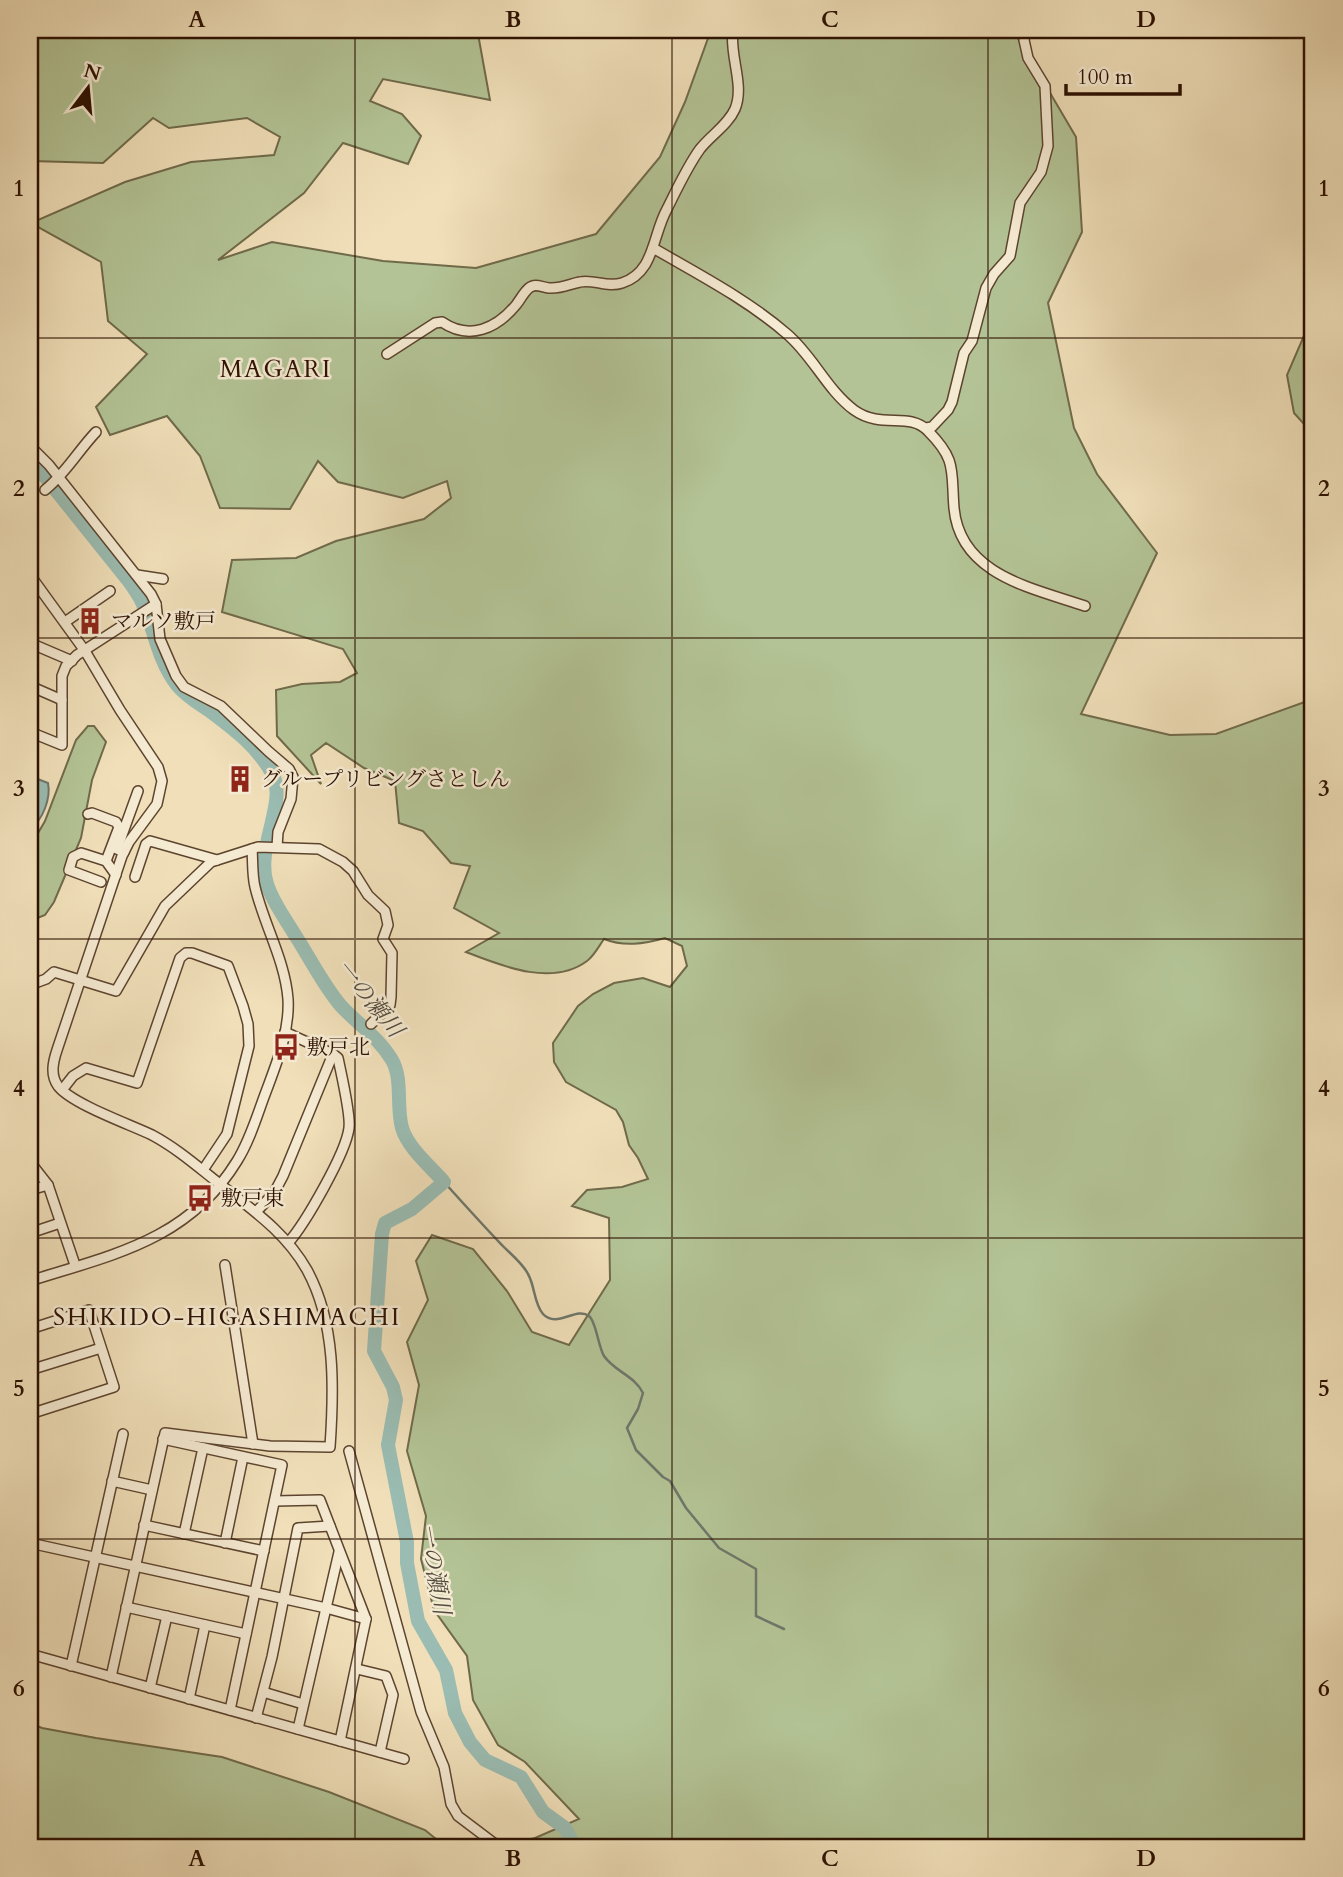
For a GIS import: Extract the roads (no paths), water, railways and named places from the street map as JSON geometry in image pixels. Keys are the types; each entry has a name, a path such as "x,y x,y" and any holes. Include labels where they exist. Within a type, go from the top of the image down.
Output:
{"street":[{"path":"387,354 435,323 442,322 449,327 468,331 488,328 506,317 528,288 536,285 548,288 568,287 580,282 620,284 636,276 648,262 664,213 691,164 736,108 738,93 733,30"},
{"path":"926,428 932,427 952,402 964,353 972,341 986,288 1010,256 1020,203 1041,172 1048,146 1045,86 1028,58 1024,40 1027,30"},
{"path":"653,248 706,279 786,333 855,411 876,421 914,421 926,428 951,461 956,523 965,546 980,561 1018,583 1085,606"},
{"path":"46,489 58,479 96,432"},
{"path":"30,446 137,575 154,605 160,639 176,676 184,687 221,706 289,769 293,777 293,788 275,847"},
{"path":"30,575 85,650 158,767 162,781 157,804 124,852 53,1063 56,1083 62,1090 96,1110 170,1145 256,1212 288,1243 316,1289 330,1348 330,1447 289,1448 165,1433 111,1677"},
{"path":"137,575 163,579"},
{"path":"65,622 110,591"},
{"path":"30,732 62,745 62,676 72,661 85,650 154,605"},
{"path":"30,643 72,661"},
{"path":"30,686 62,700"},
{"path":"124,852 117,849 138,791"},
{"path":"88,814 116,822 119,827 106,861"},
{"path":"135,877 146,844 150,841 217,860"},
{"path":"30,1281 154,1239 191,1214 221,1185 238,1160 276,1065 288,1013 287,990 255,887 255,848"},
{"path":"30,985 46,979 54,972 116,991 165,906 211,862 255,848 318,849 343,862 353,871 368,895 385,911 388,925 383,939 392,953 391,997 390,1004 371,1024"},
{"path":"101,882 69,870 74,857 81,853 106,861 116,875"},
{"path":"62,1090 73,1076 86,1068 137,1083 180,958 186,953 228,966 248,1024 249,1046 227,1134 203,1170"},
{"path":"285,1032 338,1058 349,1127 316,1202 301,1229 288,1243"},
{"path":"256,1212 274,1193 283,1176 333,1054"},
{"path":"30,1163 48,1185 74,1262"},
{"path":"30,1191 48,1185"},
{"path":"30,1233 60,1223"},
{"path":"225,1265 253,1444"},
{"path":"30,1329 89,1310 114,1387 30,1413"},
{"path":"30,1370 101,1348"},
{"path":"71,1666 122,1434"},
{"path":"163,1439 282,1465 230,1710"},
{"path":"184,1534 203,1448"},
{"path":"349,1451 421,1712 444,1767 451,1804 458,1816 499,1847"},
{"path":"225,1543 243,1457"},
{"path":"112,1481 152,1490"},
{"path":"275,1502 320,1500 366,1619 340,1741"},
{"path":"144,1525 264,1551"},
{"path":"256,1718 298,1528 330,1526"},
{"path":"30,1543 366,1619"},
{"path":"298,1729 339,1552"},
{"path":"126,1607 246,1634"},
{"path":"150,1688 167,1616"},
{"path":"189,1699 205,1625"},
{"path":"30,1654 404,1759"},
{"path":"356,1669 386,1676 394,1695 380,1752"},
{"path":"263,1692 303,1704"}],"water":[{"path":"30,776 48,783 49,789 42,814 30,829"}],"waterway":[{"name":"一の瀬川","path":"30,458 128,580 142,602 165,665 177,685 245,739 273,775 276,799 265,856 267,884 334,998 375,1038 392,1060 397,1076 402,1128 414,1150 444,1182 412,1209 385,1223 374,1351 393,1387 396,1400 388,1445 407,1542 407,1563 418,1621 446,1670 455,1713 470,1742 485,1760 521,1777 543,1812 565,1828 575,1847"},
{"path":"444,1182 519,1261 530,1279 543,1314 554,1319 578,1314 589,1316 604,1356 635,1382 643,1393 638,1409 627,1428 636,1450 670,1481 686,1508 719,1548 756,1569 756,1616 784,1629"}],"place":[{"name":"マルソ敷戸","path":"90,621"},
{"name":"グループリビングさとしん","path":"240,779"},
{"name":"敷戸北","path":"286,1047"},
{"name":"敷戸東","path":"200,1198"}],"district":[{"name":"MAGARI","path":"276,369"},
{"name":"SHIKIDO-HIGASHIMACHI","path":"227,1317"}]}
